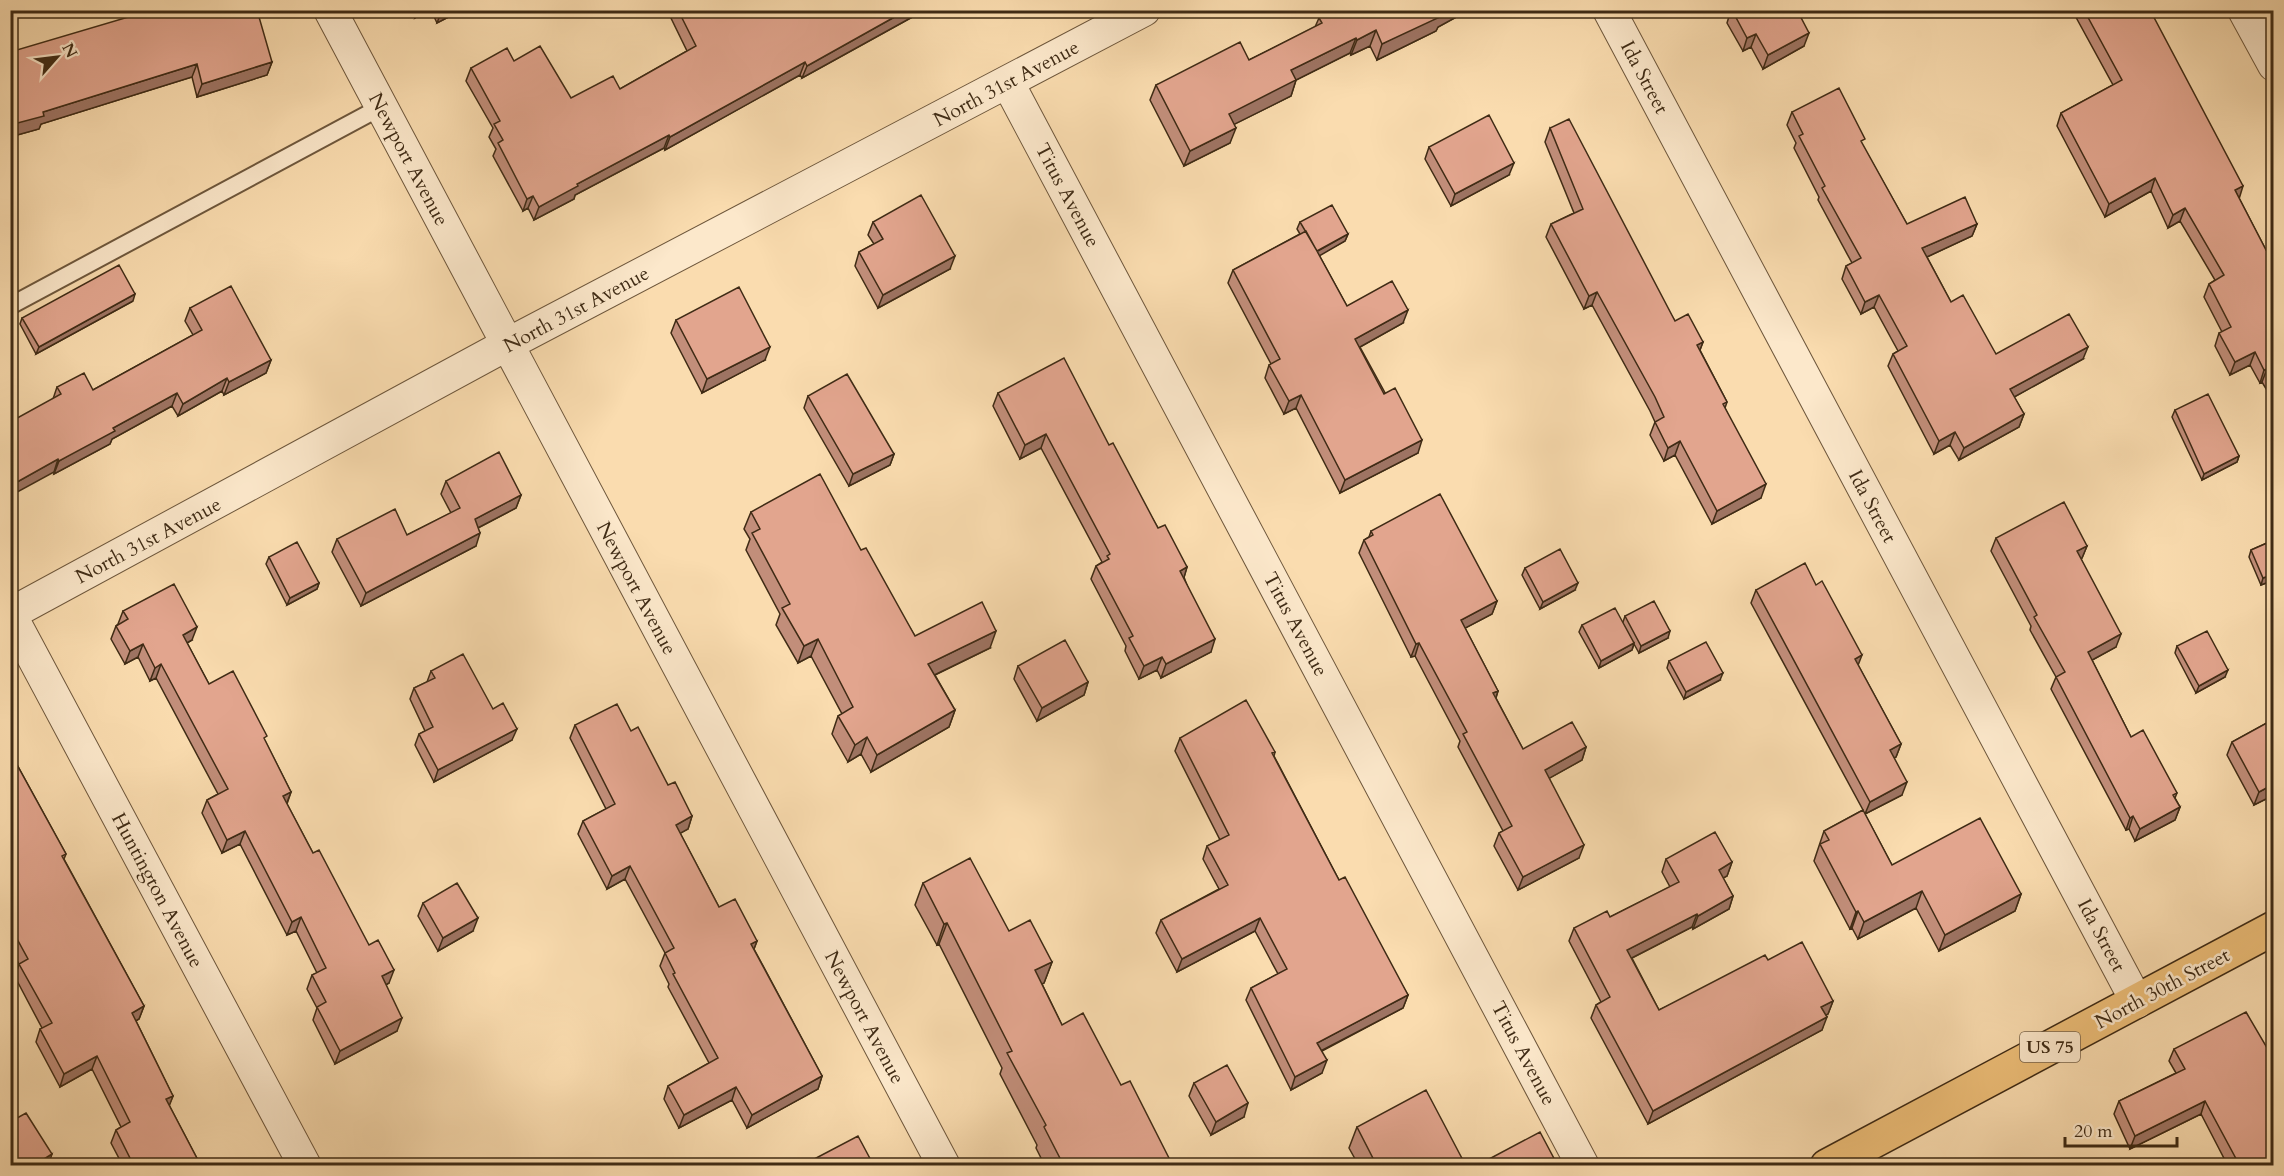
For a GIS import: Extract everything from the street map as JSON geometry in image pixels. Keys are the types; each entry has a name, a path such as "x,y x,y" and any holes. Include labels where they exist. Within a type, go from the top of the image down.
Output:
{"highway":[{"name":"North 30th Street","path":"1847,1161 2274,928"}],"street":[{"name":"Newport Avenue","path":"330,10 944,1166"},
{"name":"North 31st Avenue","path":"10,614 508,344 1144,10"},
{"name":"Ida Street","path":"1609,10 2137,1002"},
{"path":"2244,10 2274,65"},
{"name":"Titus Avenue","path":"1008,83 1583,1166"},
{"name":"Huntington Avenue","path":"10,614 305,1166"}],"lane":[{"path":"10,306 381,107"}],"building":[{"path":"152,10 257,10 272,62 202,84 197,64 43,112 44,116 10,125 10,52"},
{"path":"678,10 907,10 807,66 805,62 670,137 669,135 577,184 578,186 539,207 533,196 527,199 498,143 503,140 494,124 500,121 471,68 507,48 514,61 540,46 571,98 613,76 620,89 696,46"},
{"path":"1332,10 1446,10 1440,13 1442,16 1382,44 1376,30 1291,70 1296,80 1229,114 1236,128 1190,151 1156,85 1240,42 1249,60 1322,23 1319,18"},
{"path":"1732,10 1797,10 1809,33 1768,55 1756,34 1747,38"},
{"path":"2084,10 2150,10 2243,186 2235,190 2266,250 2273,246 2274,248 2274,381 2267,369 2264,370 2255,352 2235,362 2219,333 2231,327 2209,284 2224,275 2185,208 2173,215 2155,178 2109,204 2061,113 2122,80"},
{"path":"1839,88 1865,139 1861,141 1907,224 1965,197 1977,224 1922,248 1951,302 1963,295 1996,354 2069,314 2088,347 2010,389 2024,414 1964,448 1955,432 1939,441 1893,354 1907,346 1879,295 1865,302 1846,266 1861,258 1822,188 1825,186 1799,136 1803,134 1792,112"},
{"path":"1489,115 1514,163 1455,194 1429,147"},
{"path":"1569,119 1675,321 1688,314 1703,342 1697,345 1727,402 1723,404 1766,484 1717,511 1680,441 1668,448 1655,422 1664,417 1655,397 1597,292 1589,296 1551,224 1583,209 1550,128"},
{"path":"921,195 955,256 883,295 859,252 883,239 873,222"},
{"path":"1332,205 1348,234 1317,251 1300,222"},
{"path":"1306,231 1347,306 1392,281 1408,310 1355,339 1384,394 1395,388 1422,440 1345,480 1301,395 1289,401 1269,365 1280,359 1233,270"},
{"path":"119,265 135,294 39,347 22,318"},
{"path":"231,286 271,360 229,382 227,378 183,404 177,393 113,428 115,431 10,486 10,422 61,394 57,387 84,373 93,390 202,330 190,308"},
{"path":"739,287 770,347 707,379 676,320"},
{"path":"1064,358 1109,445 1113,443 1158,528 1165,525 1187,567 1180,571 1215,639 1166,664 1162,657 1144,666 1129,638 1133,636 1096,566 1109,559 1107,556 1110,554 1046,434 1025,445 998,393"},
{"path":"847,374 894,454 853,474 808,396"},
{"path":"2208,394 2239,456 2204,474 2175,410"},
{"path":"499,452 521,495 475,519 480,533 366,593 337,539 395,509 407,535 460,508 446,481"},
{"path":"820,474 861,550 866,548 915,636 982,602 996,631 928,664 955,710 877,755 867,737 855,745 838,716 853,707 818,639 804,646 782,608 790,604 752,533 760,529 751,512"},
{"path":"1440,494 1497,601 1461,620 1498,691 1493,693 1523,749 1572,722 1586,747 1545,770 1584,845 1523,877 1499,833 1512,826 1463,734 1467,732 1419,643 1416,644 1364,540 1373,535 1371,531"},
{"path":"2064,502 2087,546 2077,551 2121,634 2088,652 2131,737 2143,730 2177,793 2173,795 2180,807 2140,829 2133,816 2130,818 2056,677 2065,672 2034,617 2037,615 1996,538"},
{"path":"2274,540 2274,574 2263,578 2251,550"},
{"path":"297,542 319,583 290,598 269,557"},
{"path":"1560,549 1578,583 1543,602 1525,568"},
{"path":"1805,563 1816,585 1822,581 1862,655 1855,659 1901,744 1890,750 1907,782 1870,802 1756,590"},
{"path":"174,584 197,627 183,635 209,684 233,671 267,736 264,738 291,792 283,796 313,853 319,850 369,945 378,940 394,970 382,976 402,1018 340,1051 317,1007 326,1002 312,975 326,968 301,917 292,922 245,831 227,840 207,800 228,789 161,664 155,668 143,644 130,651 116,626 128,619 123,611"},
{"path":"1654,601 1670,631 1641,646 1625,616"},
{"path":"1615,608 1634,643 1601,661 1582,625"},
{"path":"2207,631 2228,670 2199,686 2177,646"},
{"path":"1065,640 1088,682 1042,708 1018,666"},
{"path":"1706,642 1723,673 1686,692 1669,661"},
{"path":"463,654 493,709 503,703 517,729 438,770 419,734 433,727 414,688 435,678 431,671"},
{"path":"1246,700 1275,752 1272,753 1339,880 1345,877 1408,995 1317,1043 1327,1060 1295,1077 1251,988 1287,969 1260,918 1182,959 1161,920 1228,885 1207,846 1229,835 1180,738"},
{"path":"617,704 631,731 638,727 668,785 675,782 692,816 676,825 719,907 735,899 757,941 751,944 822,1076 752,1115 736,1087 684,1115 668,1086 718,1058 673,974 675,973 665,953 674,948 630,866 612,876 583,821 615,804 575,725"},
{"path":"2274,719 2274,784 2259,792 2232,742"},
{"path":"10,752 66,854 62,856 144,1006 132,1013 173,1096 166,1099 201,1166 134,1166 116,1130 130,1122 97,1056 64,1074 40,1029 52,1023 19,964 28,959 10,926"},
{"path":"1863,810 1892,865 1980,818 2021,894 1945,935 1922,891 1864,922 1858,911 1856,912 1820,844 1829,840 1824,831"},
{"path":"1715,832 1732,862 1719,870 1733,896 1698,916 1697,914 1627,950 1659,1010 1765,955 1768,960 1802,942 1833,1001 1821,1007 1827,1017 1653,1111 1596,1005 1610,997 1574,928 1607,911 1610,917 1679,882 1666,859"},
{"path":"970,858 1009,931 1030,920 1052,962 1035,970 1062,1025 1083,1013 1121,1085 1130,1081 1173,1166 1064,1166 1044,1127 1046,1125 1007,1053 1012,1051 947,923 944,924 923,883"},
{"path":"457,883 478,918 443,938 423,903"},
{"path":"2246,1012 2273,1058 2270,1060 2274,1067 2274,1166 2240,1166 2205,1101 2135,1136 2119,1101 2185,1069 2174,1049"},
{"path":"1227,1065 1248,1103 1216,1122 1194,1083"},
{"path":"1426,1090 1466,1166 1377,1166 1357,1127"},
{"path":"26,1113 52,1154 33,1166 10,1166 10,1122"},
{"path":"1540,1132 1558,1166 1476,1166"},
{"path":"858,1136 874,1166 801,1166"}]}
